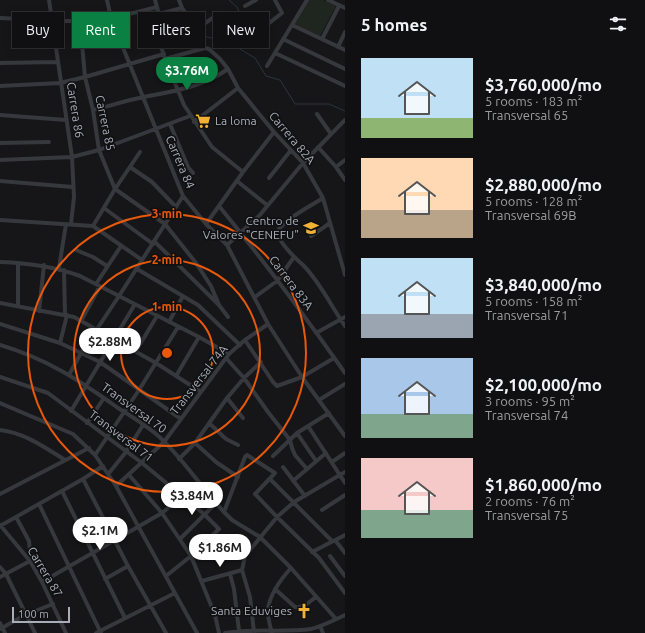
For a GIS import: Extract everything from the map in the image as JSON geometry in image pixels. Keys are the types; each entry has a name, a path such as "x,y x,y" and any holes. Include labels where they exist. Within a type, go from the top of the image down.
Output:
{"street":[{"name":"Carrera 86","path":"49,0 51,12"},
{"name":"Carrera 84","path":"107,0 110,12"},
{"path":"155,0 158,12"},
{"path":"179,0 194,31 213,18"},
{"path":"245,6 256,0"},
{"path":"269,23 282,13 275,0"},
{"path":"267,66 307,0"},
{"path":"328,0 345,8"},
{"path":"322,39 340,6"},
{"path":"130,13 157,7"},
{"path":"167,12 182,8"},
{"path":"0,18 12,18"},
{"path":"292,25 345,50"},
{"path":"338,47 345,32"},
{"path":"283,39 345,69"},
{"name":"Carrera 86","path":"55,48 72,156 74,197 71,224"},
{"name":"Carrera 85","path":"82,48 85,77 93,110 99,150 115,189"},
{"name":"Carrera 84","path":"123,48 183,196 226,245 268,324 302,377 329,413 344,437"},
{"path":"162,48 178,91 190,116 212,147 243,172"},
{"name":"Carrera 82A","path":"166,59 202,49 209,49 228,69 238,88 274,132 302,162 323,198 345,275"},
{"path":"275,53 345,86"},
{"path":"0,86 60,83 164,54"},
{"path":"0,64 57,62"},
{"path":"93,110 143,97 178,91 214,79 228,69"},
{"path":"194,122 238,88"},
{"path":"317,114 331,134"},
{"path":"0,115 66,120"},
{"path":"0,160 72,156 99,150 156,130 190,116"},
{"path":"226,245 259,216 302,162 345,120"},
{"path":"170,124 188,167 193,173"},
{"path":"206,224 274,132"},
{"path":"0,143 49,142"},
{"path":"318,147 336,167 345,180"},
{"path":"269,178 291,150"},
{"path":"93,226 115,189 140,152"},
{"path":"336,167 345,160"},
{"path":"130,167 152,182 176,207"},
{"path":"0,181 73,187"},
{"path":"237,181 267,205"},
{"path":"115,189 165,224 196,263 211,286 219,305"},
{"path":"69,375 81,353 183,196"},
{"path":"323,198 294,216 285,223 278,233 284,246 314,279 345,326"},
{"name":"Carrera 83A","path":"218,206 241,233 345,373"},
{"path":"104,208 154,242 219,305 228,318"},
{"path":"0,220 93,226 142,260"},
{"path":"311,236 330,223"},
{"path":"59,268 66,224"},
{"path":"81,320 107,266 121,246"},
{"path":"76,250 93,257 107,266"},
{"path":"255,297 276,281 294,257"},
{"path":"0,262 44,265 59,268 80,276 200,337 228,356 290,440 295,455 307,469"},
{"path":"18,263 18,306"},
{"path":"39,311 44,265"},
{"path":"137,269 198,305 240,345"},
{"path":"60,343 66,315 64,270"},
{"path":"169,322 183,296"},
{"path":"0,302 39,311 66,315 81,320 136,351 201,392"},
{"path":"71,411 136,304"},
{"path":"136,351 157,316"},
{"path":"316,333 345,317"},
{"path":"0,324 60,343 100,362 181,419"},
{"name":"Transversal 74A","path":"116,486 164,442 228,356 245,340 268,324"},
{"path":"95,455 139,390 178,327"},
{"path":"176,376 200,337"},
{"path":"245,340 261,362 275,386 302,377 334,358"},
{"name":"Transversal 70","path":"0,345 40,360 69,375 86,385 156,434 224,512 235,522 260,537 291,568 336,619"},
{"path":"179,459 196,443 227,398 244,378 261,362"},
{"name":"Transversal 71","path":"0,377 48,393 142,463 220,529 191,556"},
{"path":"319,400 345,384"},
{"path":"87,423 104,398"},
{"path":"227,398 243,418"},
{"path":"0,402 73,434 95,455 116,486 197,633"},
{"path":"272,456 297,433 329,413"},
{"path":"209,423 226,439 238,444"},
{"path":"108,473 126,452 143,425"},
{"path":"308,426 345,483"},
{"path":"0,430 8,431 28,438 65,460"},
{"path":"297,433 316,461"},
{"path":"196,443 216,462 238,477"},
{"path":"0,494 89,448"},
{"path":"293,481 326,453"},
{"path":"332,462 345,453"},
{"path":"224,512 245,456 275,473 255,494 319,558 345,593"},
{"path":"0,525 83,479 103,466"},
{"path":"283,467 305,496"},
{"path":"254,632 250,597 242,570 245,556 277,517 294,502 345,472"},
{"path":"129,475 162,513 191,556 215,615 219,633"},
{"path":"83,479 128,566 166,633"},
{"path":"270,479 345,553"},
{"path":"62,491 125,618"},
{"path":"42,582 162,513 168,508 179,493"},
{"path":"322,510 345,496"},
{"path":"180,540 216,503"},
{"path":"39,504 101,632"},
{"path":"16,517 29,541 30,551"},
{"name":"Carrera 87","path":"0,525 30,560 66,633"},
{"path":"312,552 345,536"},
{"path":"206,557 218,548 245,556"},
{"path":"166,576 191,556"},
{"path":"330,556 345,576"},
{"path":"0,577 30,560"},
{"path":"105,579 128,566"},
{"path":"0,568 6,574 35,633"},
{"path":"272,633 268,609 275,589 291,568"},
{"path":"202,581 242,570"},
{"path":"230,574 234,589 239,632"},
{"path":"275,589 297,608 316,597"},
{"path":"96,633 101,632 175,593"},
{"path":"1,628 25,615 53,604"},
{"path":"225,633 272,633 297,631 320,626 345,615"},
{"path":"0,623 1,628 5,633"},
{"path":"320,626 323,633"}],"shaded area":[{"path":"309,0 323,0 336,6 320,36 294,24"}],"waterway":[{"path":"229,0 237,7 239,12"},
{"path":"205,36 228,42 255,58 266,76 280,80 295,104 329,104 345,111"}],"place":[{"name":"La loma","path":"203,121"},
{"name":"Centro de Valores \"CENEFU\"","path":"311,228"},
{"name":"Santa Eduviges","path":"304,611"}]}
